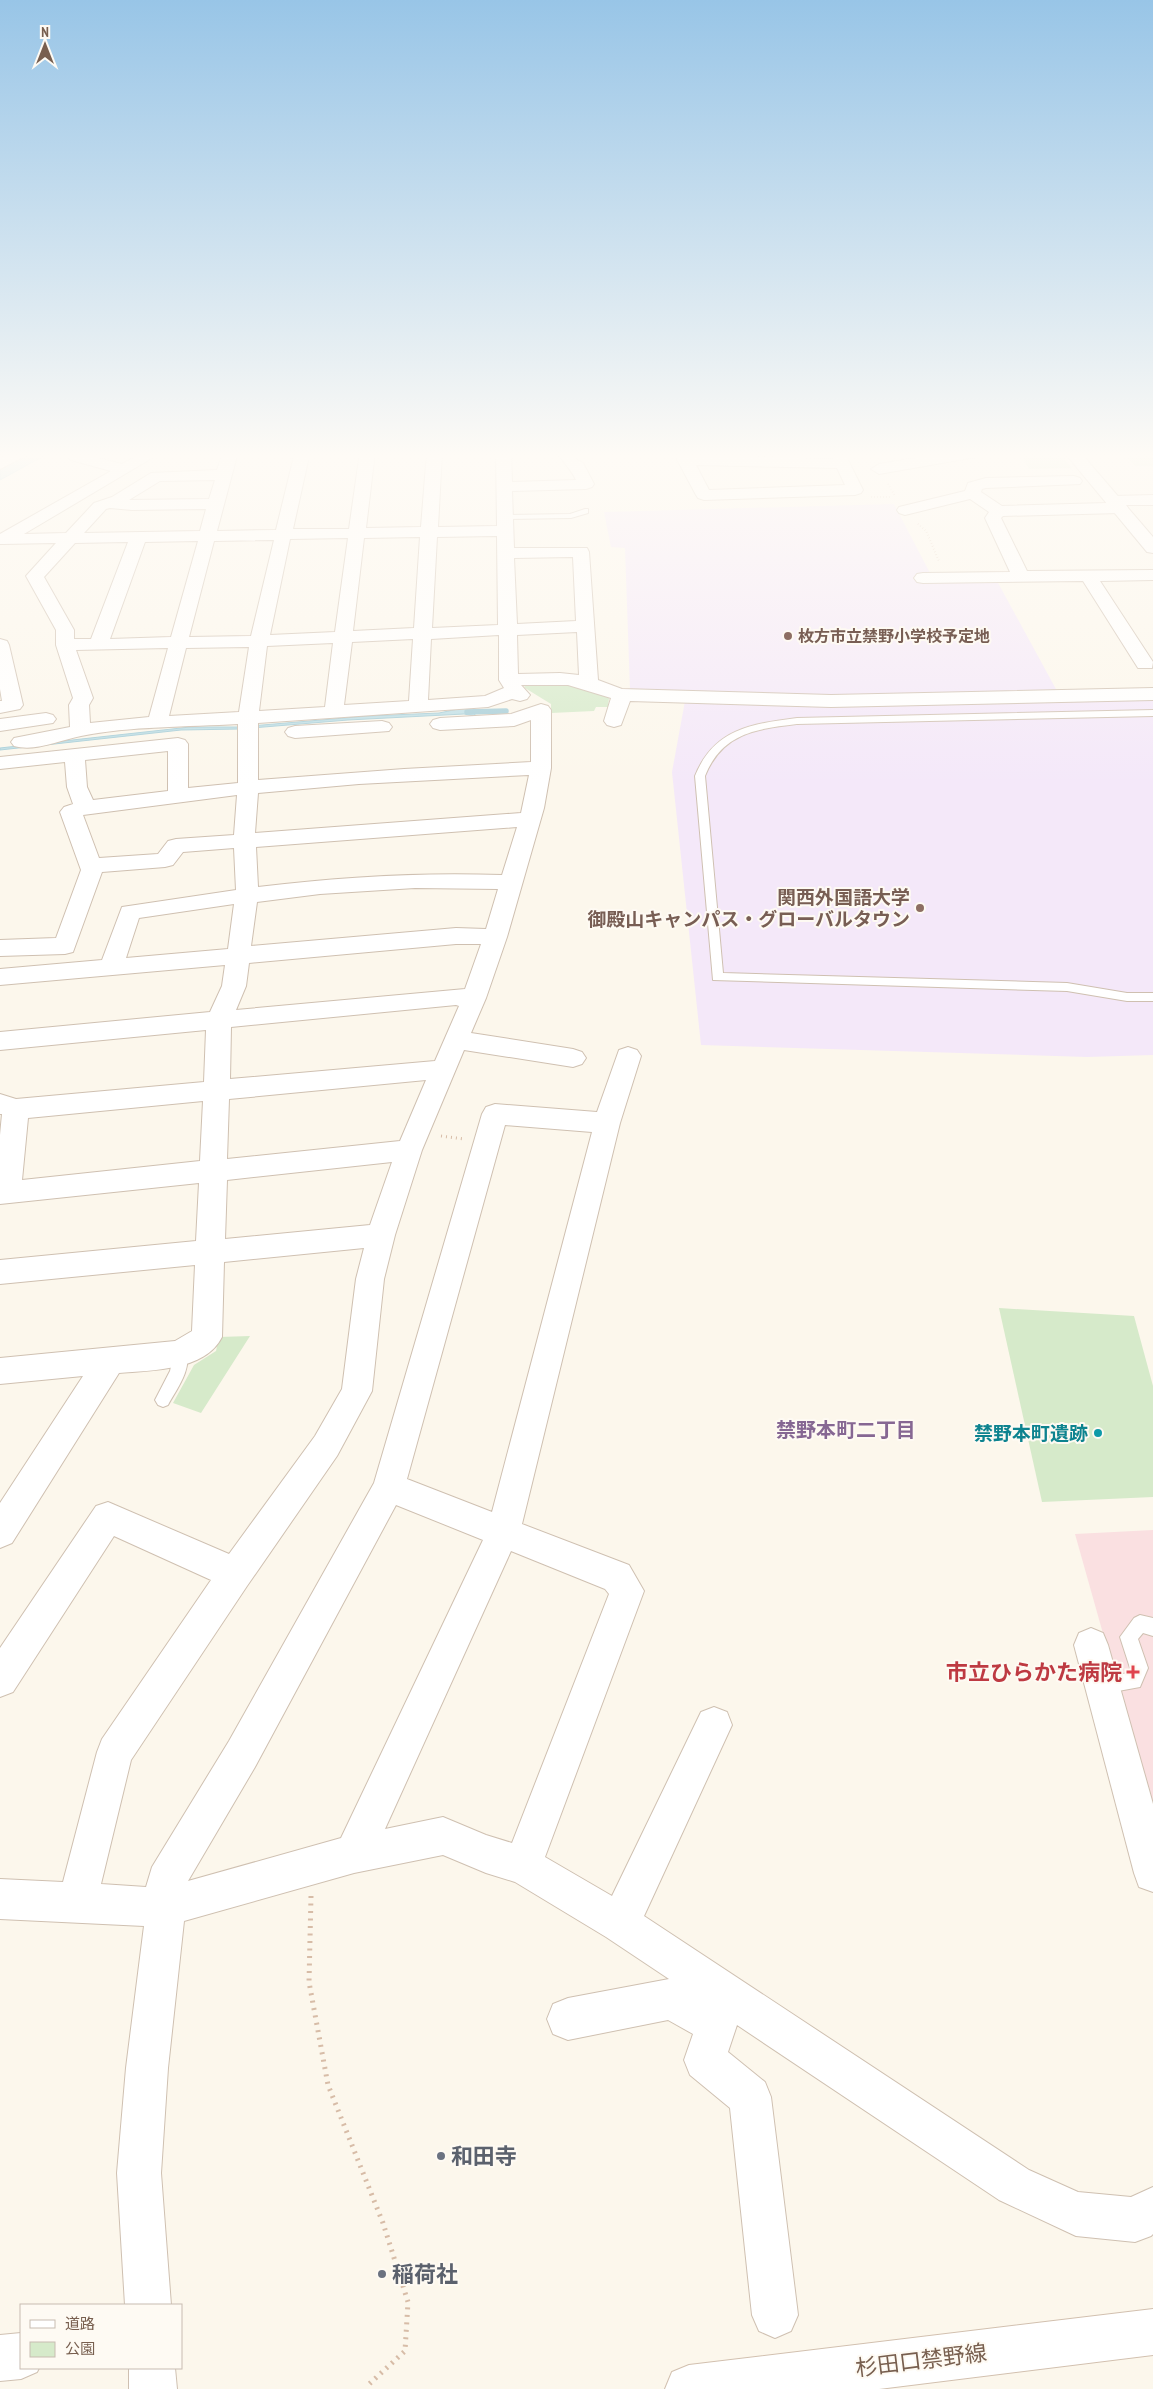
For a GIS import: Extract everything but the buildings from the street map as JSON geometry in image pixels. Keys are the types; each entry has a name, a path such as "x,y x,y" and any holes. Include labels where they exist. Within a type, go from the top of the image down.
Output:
{"street":[{"path":"47,563 35,576 65,630 65,646 83,698 79,705 80,730"},
{"path":"99,643 128,563"},
{"path":"157,722 199,563"},
{"path":"0,1371 180,1354 207,1337 219,1020 234,986 247,895 245,839 248,786 248,727 259,641 276,563"},
{"path":"334,711 353,563"},
{"path":"418,706 426,563"},
{"path":"506,563 512,686 541,710"},
{"path":"582,563 589,682"},
{"path":"1014,563 1021,577"},
{"path":"923,578 1153,575"},
{"path":"1088,576 1145,664"},
{"path":"65,646 99,643 259,641 586,626"},
{"path":"0,645 13,706 0,707"},
{"path":"248,727 334,711 488,701 512,686 573,679 589,682 603,691 621,695 831,700 1153,694"},
{"path":"614,721 621,695"},
{"path":"0,745 56,737 80,730 157,722 248,727 514,720 541,710"},
{"path":"77,1903 116,1752 235,1574 326,1446 357,1391 370,1279 381,1235 409,1150 474,998 495,937 530,819 541,768 541,710"},
{"path":"0,725 46,719"},
{"path":"0,763 178,744 178,796"},
{"path":"74,754 77,787 85,807"},
{"path":"0,948 65,946 92,870 71,812 85,807 248,786 412,774 541,768"},
{"path":"90,866 164,860 176,846 245,839 530,819"},
{"path":"112,967 130,912 300,888 451,879 511,882"},
{"path":"0,1001 2,977 456,936 495,937"},
{"path":"0,1041 456,997 474,998"},
{"path":"457,1040 573,1059"},
{"path":"354,1854 503,1532 607,1123 628,1056"},
{"path":"0,1193 8,1184 8,1107 443,1069"},
{"path":"148,2304 139,2172 147,2068 163,1938 166,1881 242,1754 389,1487 495,1114 607,1123"},
{"path":"0,1193 409,1150"},
{"path":"0,1272 381,1235"},
{"path":"0,1532 9,1505 110,1361"},
{"path":"389,1487 617,1577 627,1591 522,1865"},
{"path":"0,1679 108,1517 235,1574"},
{"path":"1091,1645 1153,1873"},
{"path":"620,1922 714,1725"},
{"path":"0,1899 164,1907 354,1854 442,1836 486,1854 522,1865 620,1922 721,2009 1014,2185 1076,2214 1135,2220 1153,2209"},
{"path":"568,2019 671,1999 721,2009"},
{"path":"721,2009 705,2060 750,2097 775,2315"},
{"name":"杉田口禁野線","path":"689,2389 1153,2332"},
{"path":"0,2358 20,2356"},
{"path":"152,2369 153,2389"}],"lane":[{"path":"1153,713 797,721 767,725 742,732 724,742 709,755 700,776 717,977 1067,987 1127,997 1153,997"},
{"path":"163,1400 178,1372 180,1354"},
{"path":"1102,1685 1134,1681 1139,1668 1129,1636 1140,1624 1153,1627"}],"path":[{"path":"438,1136 470,1140"},
{"path":"313,1866 309,1982 328,2085 383,2223 408,2302 405,2351 367,2386"}],"shaded area":[{"name":"枚方市立禁野小学校予定地","path":"626,563 925,563 930,573 917,573 920,579 997,581 1057,691 831,696 630,690"},
{"name":"関西外国語大学 御殿山キャンパス・グローバルタウン","path":"1153,699 1153,1055 1087,1057 701,1045 672,772 685,701"},
{"name":"市立ひらかた病院","path":"1153,1530 1153,1811 1075,1534"}],"green space":[{"path":"569,682 609,698 608,707 596,707 594,711 551,713 551,704 525,688 524,685 526,683"},
{"path":"999,1308 1134,1316 1153,1386 1153,1497 1042,1502"},
{"path":"250,1336 201,1413 173,1403 194,1365 216,1351 219,1337"}],"water":[{"path":"463,708 474,708 475,716 464,714 348,720 240,729 181,730 0,750 0,748 190,727 239,727 368,716 439,713"}],"waterway":[{"path":"467,712 506,711"}],"place":[{"name":"枚方市立禁野小学校予定地","path":"788,636"},
{"name":"関西外国語大学 御殿山キャンパス・グローバルタウン","path":"920,908"},
{"name":"禁野本町遺跡","path":"1098,1433"},
{"name":"市立ひらかた病院","path":"1133,1672"},
{"name":"和田寺","path":"441,2156"},
{"name":"稲荷社","path":"382,2274"}],"district":[{"name":"禁野本町二丁目","path":"846,1430"}]}
